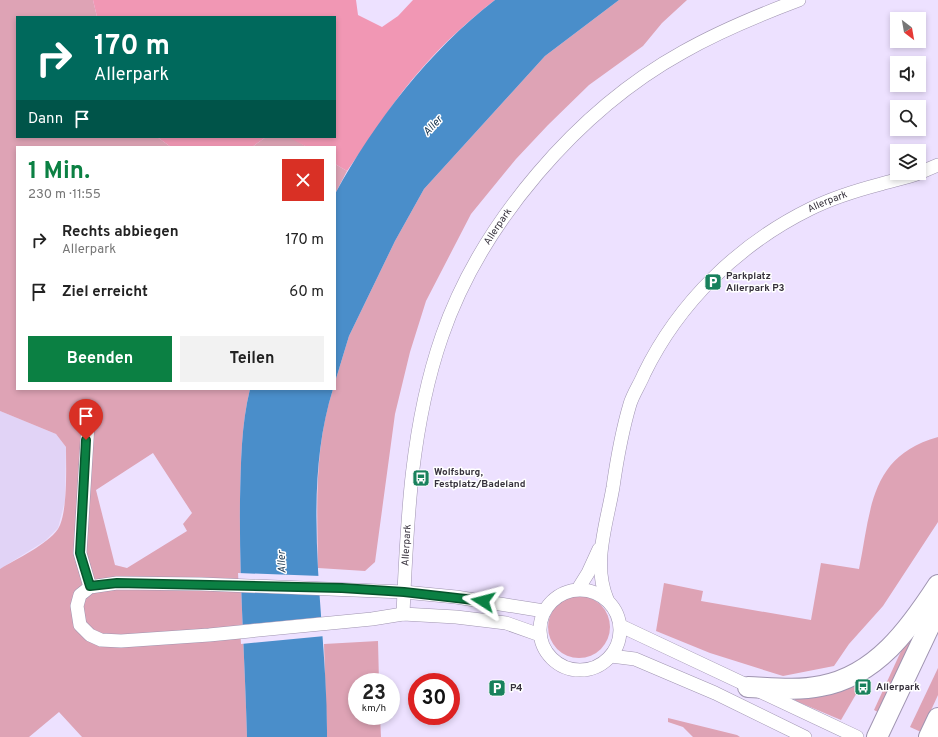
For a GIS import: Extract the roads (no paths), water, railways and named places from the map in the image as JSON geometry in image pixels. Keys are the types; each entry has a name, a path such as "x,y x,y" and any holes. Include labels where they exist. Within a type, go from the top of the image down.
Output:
{"main road":[{"path":"748,687 788,689 820,686 834,683 857,673 884,653 905,632 938,585"},
{"path":"878,737 938,608"},
{"path":"929,737 938,718"}],"street":[{"name":"Allerpark","path":"403,614 411,479 424,406 442,336 461,291 483,250 514,204 541,170 567,141 627,89 682,52 758,15 798,0"},
{"name":"Allerpark","path":"926,170 938,165"},
{"name":"Allerpark","path":"621,626 614,607 607,599 602,588 602,542 616,462 630,403 653,356 679,314 719,272 781,225 811,209 842,197 897,180"},
{"path":"88,424 80,547 90,586"},
{"name":"Allerpark","path":"578,590 588,573 602,542"},
{"path":"540,635 506,624 456,617 403,614 209,635 121,641 101,640 90,636 80,624 76,606 80,595 90,586 117,583 342,588 404,592 456,597 544,611"},
{"path":"607,599 598,593 578,590 565,593 553,600 544,611 540,622 540,635 546,651 552,659 561,666 575,670 591,669 601,665 611,656 620,638 621,626 857,737"},
{"path":"611,656 635,659 708,690 805,737"}],"water":[{"name":"Aller","path":"495,0 619,0 545,56 424,189 395,241 349,336 336,379 336,192 368,140 405,89 448,42"},
{"name":"Aller","path":"250,390 333,390 323,430 318,473 316,517 327,737 247,737 241,589 240,500 243,430"}],"place":[{"name":"Parkplatz Allerpark P3","path":"713,282"},
{"name":"Wolfsburg, Festplatz/Badeland","path":"421,478"},
{"name":"Allerpark","path":"863,687"},
{"name":"P4","path":"497,688"}]}
